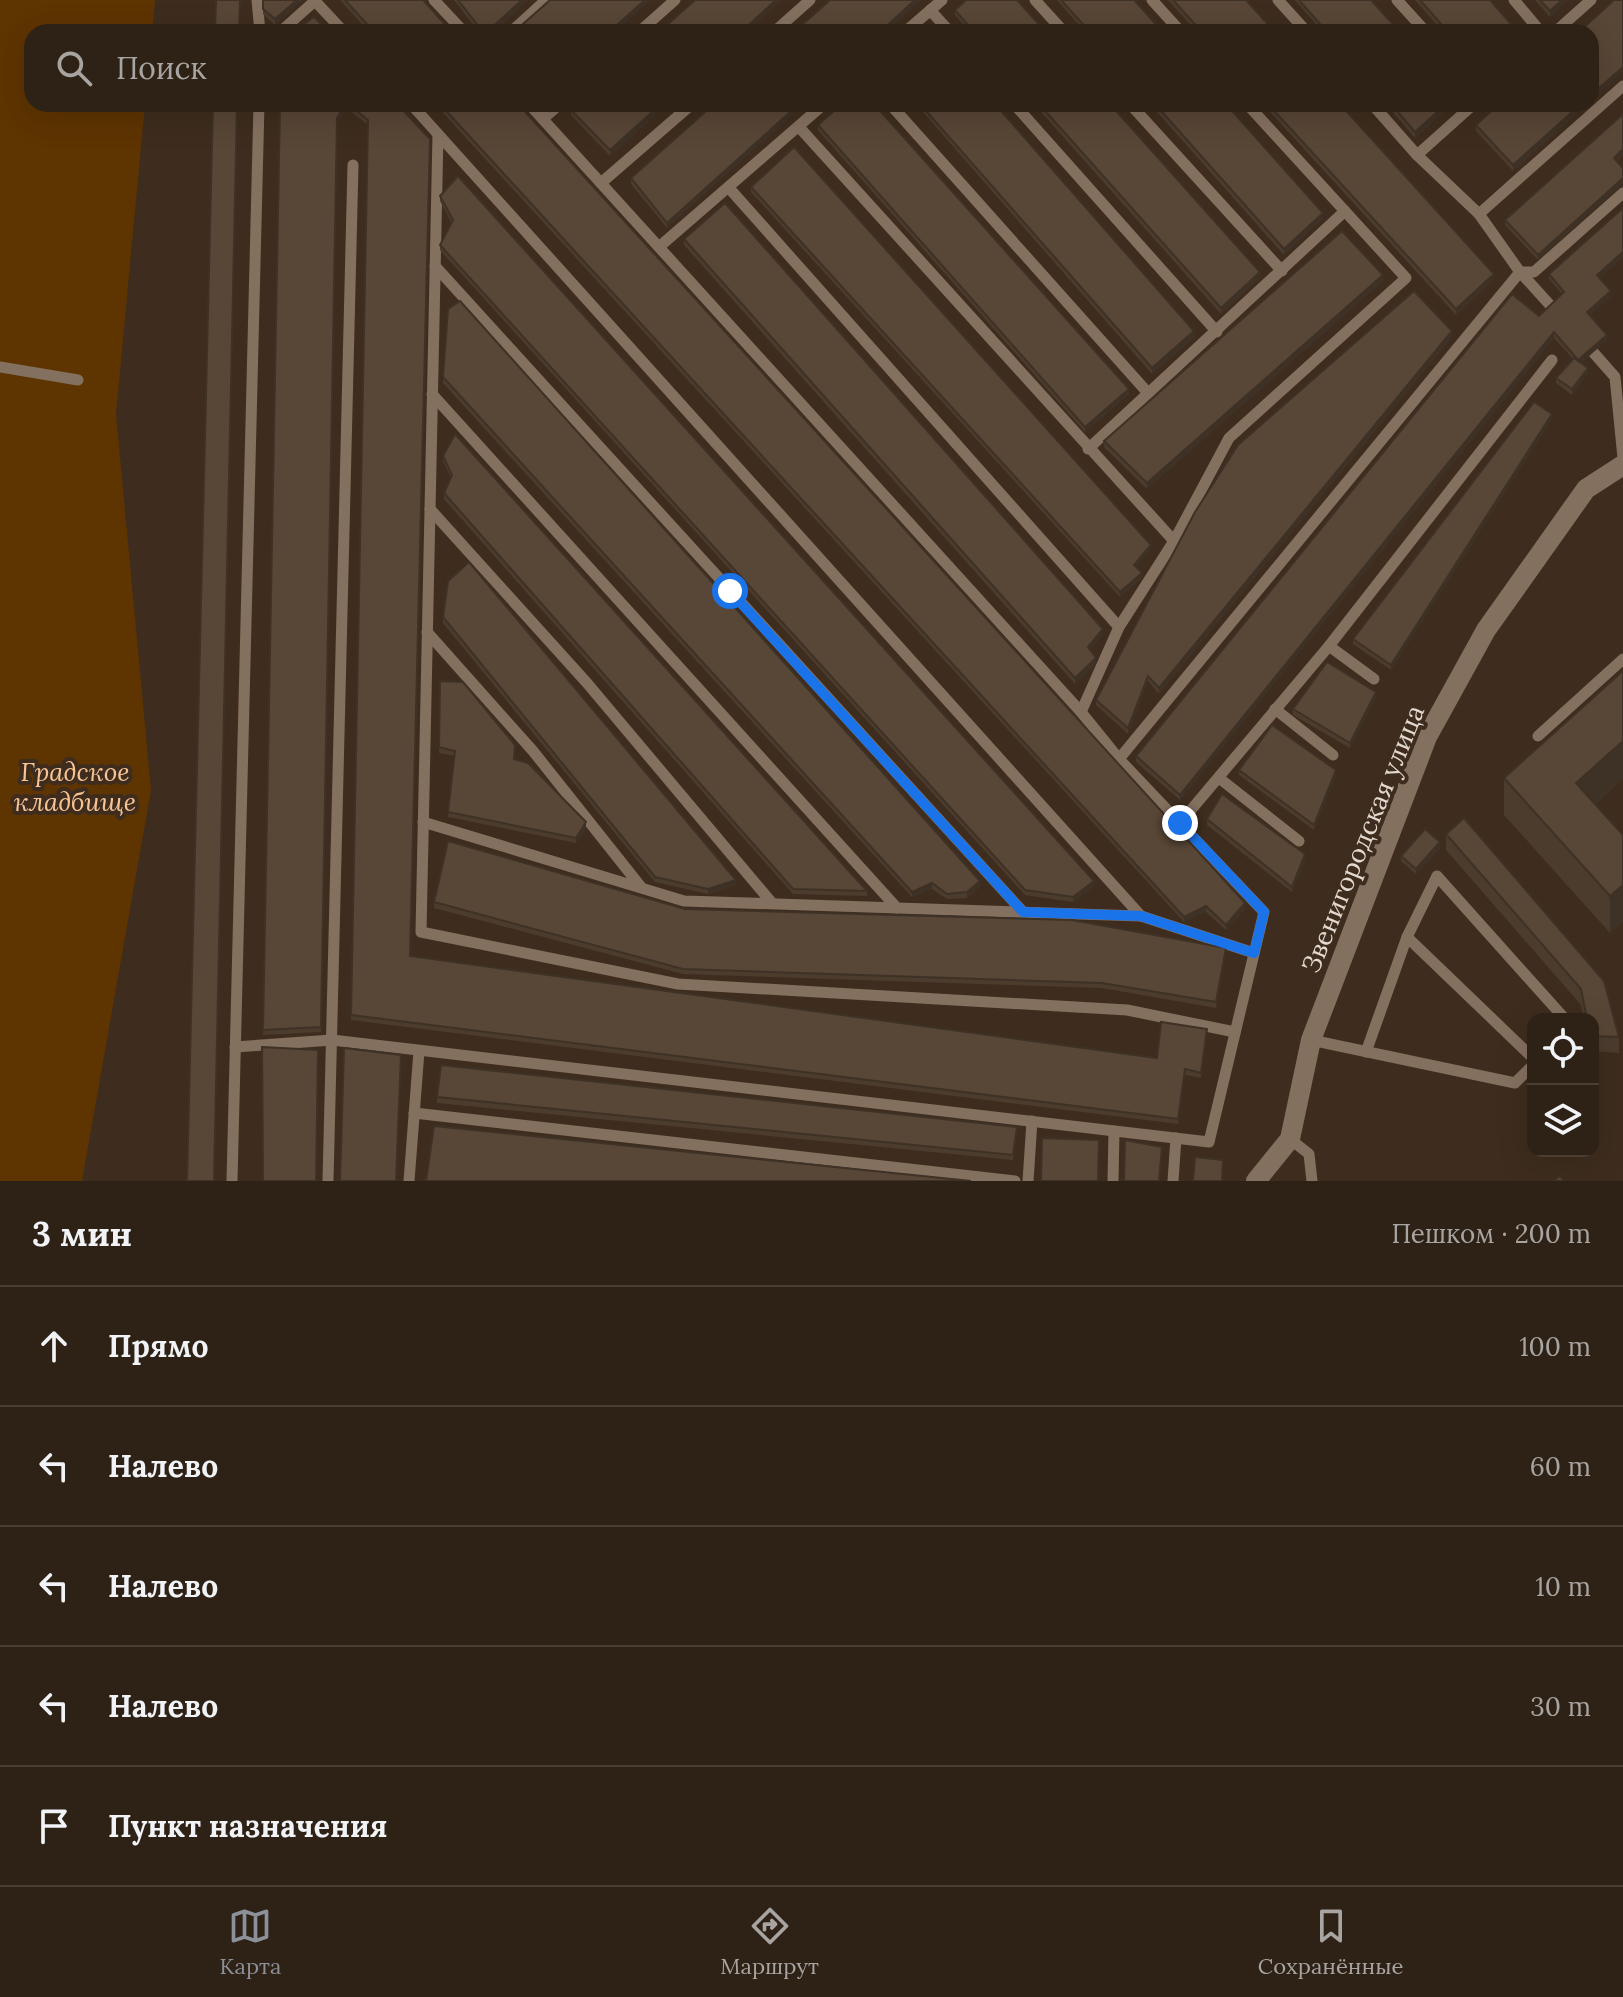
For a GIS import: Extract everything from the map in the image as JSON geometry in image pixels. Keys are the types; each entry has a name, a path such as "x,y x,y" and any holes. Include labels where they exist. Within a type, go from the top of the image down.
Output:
{"street":[{"name":"Звенигородская улица","path":"1256,1181 1290,1139 1311,1040 1427,737 1486,630 1586,489 1623,465"}],"lane":[{"path":"257,0 259,24"},
{"path":"289,24 316,0 337,24"},
{"path":"434,0 456,24"},
{"path":"520,24 546,0"},
{"path":"648,24 675,0"},
{"path":"783,24 810,0"},
{"path":"914,24 942,0"},
{"path":"1035,0 1057,24"},
{"path":"1152,0 1174,24"},
{"path":"1278,0 1300,24"},
{"path":"1397,0 1419,24"},
{"path":"1514,0 1534,24"},
{"path":"1564,24 1591,0"},
{"path":"930,10 943,24"},
{"path":"1599,107 1623,86"},
{"path":"232,1181 259,112"},
{"path":"418,112 1141,916"},
{"path":"235,1047 332,1040 1209,1142 1264,912 1119,759 1081,712 536,112"},
{"path":"543,119 551,112"},
{"path":"601,183 683,112"},
{"path":"659,247 815,112"},
{"path":"897,112 1148,393"},
{"path":"1021,112 1217,332"},
{"path":"1137,112 1282,271"},
{"path":"1081,712 1119,627 1174,541 1229,438 1406,278 1254,112"},
{"path":"1379,112 1417,155 1479,214 1520,272 1615,377 1623,458"},
{"path":"1417,155 1465,112"},
{"path":"1479,214 1594,112"},
{"path":"799,127 1174,541"},
{"path":"438,134 421,932 678,984 1127,1010 1235,1032"},
{"path":"328,1181 353,165"},
{"path":"729,188 1119,627"},
{"path":"1520,272 1534,272 1623,193"},
{"path":"1088,449 1345,211"},
{"path":"435,266 1023,912"},
{"path":"1119,759 1520,272"},
{"path":"1180,823 1329,646 1552,360"},
{"path":"0,367 78,380"},
{"path":"432,394 897,908"},
{"path":"430,509 587,683 772,903"},
{"path":"427,632 533,751 641,887"},
{"path":"1329,646 1374,679"},
{"path":"1538,736 1623,659"},
{"path":"1275,709 1333,755"},
{"path":"1219,778 1299,841"},
{"path":"423,822 684,901 1141,916 1254,953"},
{"path":"1366,1052 1407,937 1437,876 1560,1013"},
{"path":"1407,937 1527,1052"},
{"path":"1311,1040 1515,1083 1527,1071"},
{"path":"409,1181 419,1051"},
{"path":"414,1113 1015,1181"},
{"path":"1028,1181 1032,1121"},
{"path":"1113,1181 1114,1131"},
{"path":"1173,1181 1176,1138"},
{"path":"1290,1139 1309,1154 1312,1181"}],"green space":[{"name":"Градское кладбище","path":"0,0 155,0 153,24 24,24 24,112 144,112 116,414 151,790 82,1181 0,1181"}],"building":[{"path":"216,0 240,0 239,24 215,24"},
{"path":"263,0 297,0 275,19 263,9"},
{"path":"345,0 423,0 445,24 367,24"},
{"path":"458,0 522,0 496,24 477,24"},
{"path":"550,0 645,0 618,24 523,24"},
{"path":"695,0 776,0 750,24 668,24"},
{"path":"830,0 915,0 889,24 803,24"},
{"path":"966,0 1017,0 1039,24 967,24 955,10"},
{"path":"1061,0 1134,0 1156,24 1083,24"},
{"path":"1173,0 1246,0 1268,24 1195,24"},
{"path":"1299,0 1371,0 1393,24 1320,24"},
{"path":"1420,0 1490,0 1511,24 1441,24"},
{"path":"1540,0 1562,0 1550,11"},
{"path":"1614,0 1623,0 1623,67 1599,88 1599,24 1588,24"},
{"path":"314,17 321,24 304,24"},
{"path":"213,112 237,112 214,1181 187,1181"},
{"path":"280,112 340,112 337,118 321,1027 263,1030"},
{"path":"358,112 405,112 430,139 410,956 1157,1058 1161,1022 1207,1029 1201,1073 1185,1069 1178,1119 351,1015 368,120"},
{"path":"447,112 525,112 1245,903 1226,925 1206,906 1184,917"},
{"path":"573,112 652,112 610,150"},
{"path":"705,112 790,112 667,223 631,178"},
{"path":"833,112 881,112 1129,389 1085,427 818,125"},
{"path":"927,112 1002,112 1194,331 1152,368"},
{"path":"1046,112 1117,112 1260,272 1221,308"},
{"path":"1162,112 1233,112 1323,213 1284,249"},
{"path":"1275,112 1347,112 1494,274 1456,309"},
{"path":"1398,112 1437,112 1415,132"},
{"path":"1490,112 1572,112 1513,165 1476,125"},
{"path":"1623,114 1623,149 1614,158 1623,168 1623,178 1538,255 1505,220"},
{"path":"794,147 1151,545 1134,565 1142,573 1120,592 751,187"},
{"path":"458,176 1094,881 1073,897 1025,890 440,245 453,220 440,196"},
{"path":"725,203 1103,629 1088,647 1096,658 1075,678 684,239"},
{"path":"1623,208 1623,252 1597,275 1611,291 1587,312 1607,335 1578,360 1554,332 1180,795 1136,756 1512,294 1539,316 1564,292 1549,274"},
{"path":"1342,231 1383,275 1147,483 1104,441"},
{"path":"1414,291 1452,331 1159,688 1148,676 1128,728 1096,700 1195,512 1238,445"},
{"path":"460,301 980,881 967,892 947,894 932,883 912,892 443,377 448,309"},
{"path":"1574,358 1588,368 1572,389 1556,378"},
{"path":"1534,402 1552,414 1391,665 1353,639"},
{"path":"455,434 867,891 793,889 444,493 452,475 443,456"},
{"path":"469,562 736,880 708,889 655,877 443,617 448,581"},
{"path":"1327,662 1376,692 1350,743 1293,709"},
{"path":"1623,671 1623,741 1576,783 1623,835 1623,885 1610,896 1504,778"},
{"path":"440,681 463,682 515,745 514,759 528,763 586,822 576,838 448,812 455,751 439,747"},
{"path":"1272,725 1336,770 1314,825 1239,770"},
{"path":"1222,794 1305,854 1292,887 1207,819"},
{"path":"1464,818 1604,981 1619,1037 1599,1036 1599,1013 1586,1013 1581,989 1446,834"},
{"path":"1425,829 1440,842 1416,869 1401,856"},
{"path":"448,841 685,909 1072,920 1226,948 1216,1002 1102,983 683,969 434,902"},
{"path":"262,1047 318,1050 316,1181 263,1181"},
{"path":"344,1048 401,1055 396,1181 340,1181"},
{"path":"441,1065 1017,1127 1013,1155 437,1097"},
{"path":"434,1126 971,1181 426,1181"},
{"path":"1042,1138 1099,1140 1098,1181 1041,1181"},
{"path":"1125,1140 1162,1147 1159,1181 1124,1181"},
{"path":"1195,1157 1223,1160 1222,1181 1193,1181"}],"route":[{"path":"730,591 1023,912 1141,916 1254,953 1264,912 1180,823"}]}
